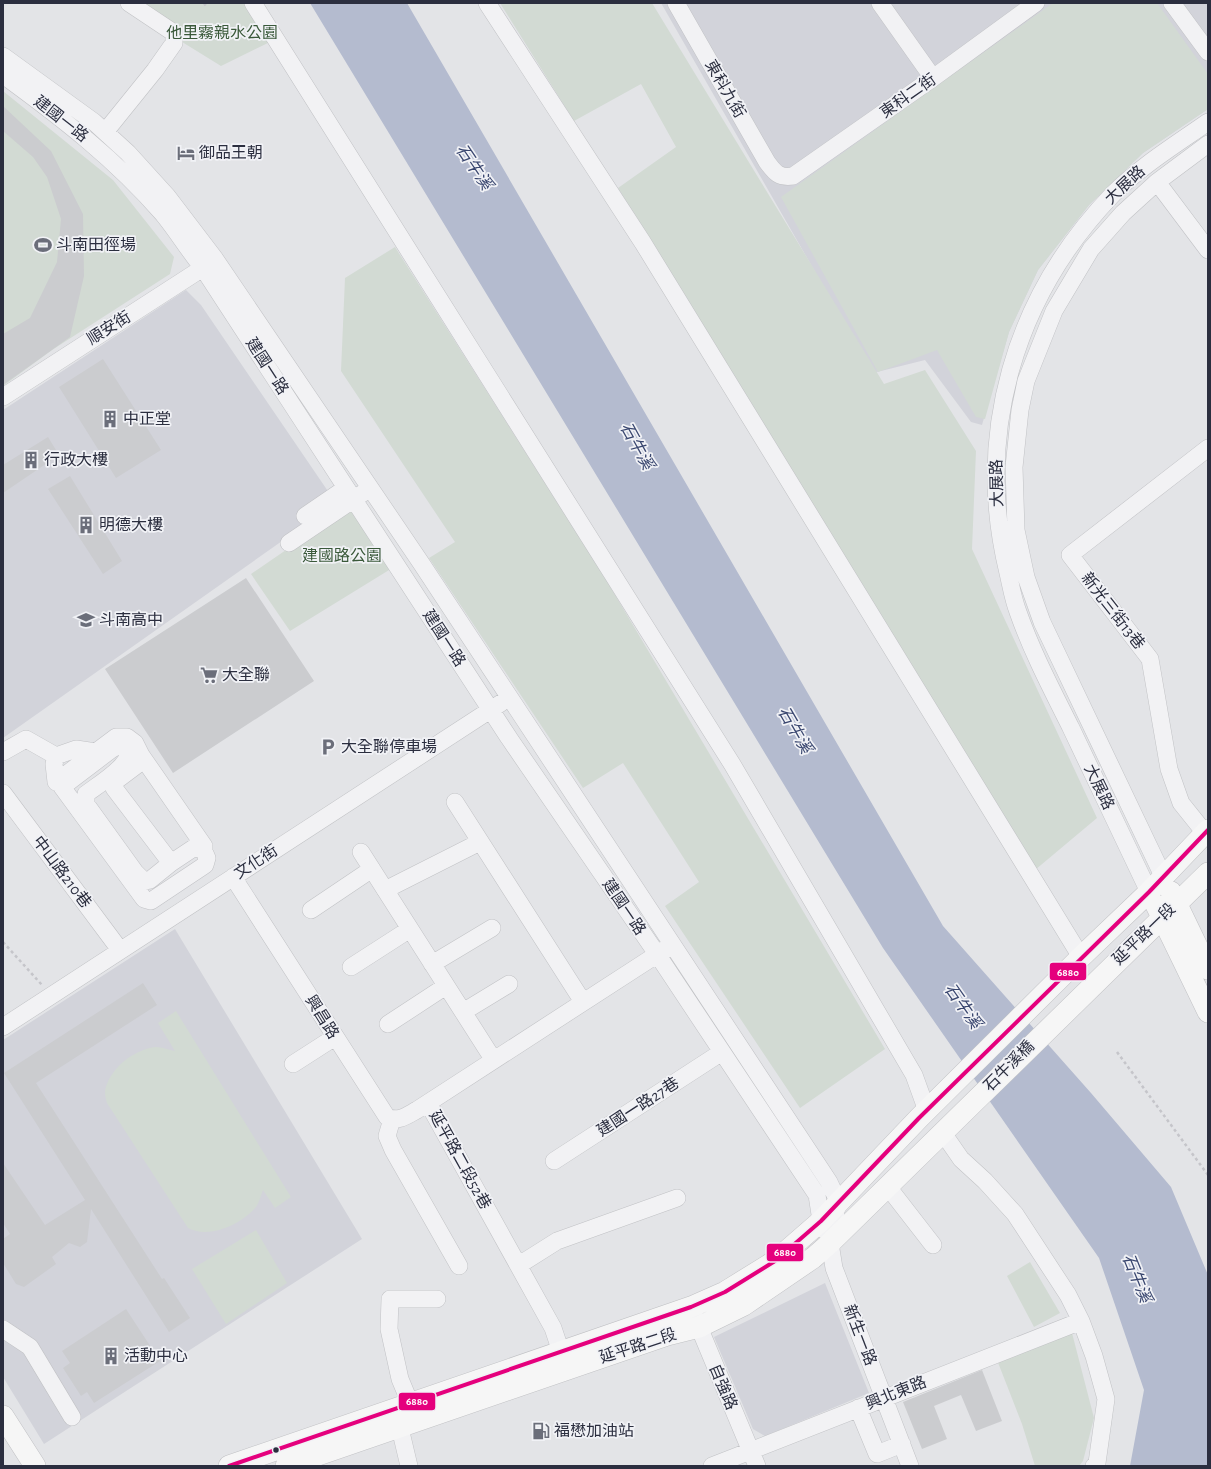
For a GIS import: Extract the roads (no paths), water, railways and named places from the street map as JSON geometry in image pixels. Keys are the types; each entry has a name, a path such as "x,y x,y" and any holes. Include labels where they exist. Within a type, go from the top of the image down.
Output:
{"main road":[{"name":"延平路一段","path":"1063,974 1149,892 1206,832"},
{"name":"延平路一段","path":"1080,996 1208,873"},
{"path":"1163,876 1208,969"},
{"path":"1149,892 1208,1012"},
{"name":"石牛溪橋","path":"923,1114 1063,974"},
{"name":"石牛溪橋","path":"940,1135 1080,996"},
{"name":"延平路二段","path":"229,1466 294,1457 400,1428 725,1292 775,1261 821,1221 838,1201 923,1114"},
{"name":"延平路二段","path":"294,1457 410,1403 564,1360 698,1327 744,1305 813,1258 940,1135"},
{"path":"3,1416 35,1466"}],"street":[{"path":"105,132 174,43 174,33 129,3"},
{"path":"254,3 732,764 914,1075 923,1114"},
{"path":"487,3 643,243 1081,956"},
{"name":"東科九街","path":"676,3 775,174"},
{"path":"880,3 933,78"},
{"name":"東科二街","path":"775,174 784,177 793,176 933,78 1036,3"},
{"path":"1172,3 1208,52"},
{"name":"建國一路","path":"3,56 52,91 105,132 128,153 167,196 350,494 491,709 817,1195 821,1221 830,1243"},
{"name":"建國一路","path":"3,75 89,140 121,170 209,264 370,488 829,1182 838,1201"},
{"name":"大展路","path":"1149,892 1037,659 1017,610 1002,548 996,500 997,438 1008,374 1024,332 1047,281 1085,226 1114,193 1144,166 1208,122"},
{"name":"大展路","path":"1163,876 1042,622 1026,577 1016,530 1014,466 1020,410 1026,381 1054,311 1091,249 1123,212 1157,182 1208,144"},
{"path":"1157,182 1208,250"},
{"name":"順安街","path":"3,397 209,264"},
{"name":"新光三街13巷","path":"1206,832 1181,803 1169,770 1150,659 1070,555 1208,448"},
{"path":"305,516 350,494 370,488"},
{"path":"288,543 350,494"},
{"name":"文化街","path":"3,1027 508,698"},
{"path":"56,756 54,764 56,782 116,737 127,737 135,743 140,755 204,846 206,858 205,865 151,901 144,899 62,788 112,749 121,744 128,750 129,755 124,764 86,794 86,804 135,872 144,882 150,880 195,847 204,851"},
{"path":"3,752 26,739 56,756"},
{"path":"56,756 76,748 96,752"},
{"path":"140,755 137,765 113,783 114,788 171,864"},
{"name":"中山路210巷","path":"3,793 120,950"},
{"path":"455,802 583,1002"},
{"path":"385,890 480,842"},
{"path":"361,852 493,1059"},
{"path":"311,910 372,868"},
{"name":"興昌路","path":"233,877 386,1117 392,1119"},
{"path":"432,964 492,928"},
{"path":"351,967 410,929"},
{"name":"延平路二段52巷","path":"564,1360 553,1328 428,1103 493,1059 672,944"},
{"path":"463,1012 509,984"},
{"path":"388,1024 446,986"},
{"path":"293,1064 335,1037"},
{"name":"建國一路27巷","path":"554,1161 722,1052"},
{"path":"428,1103 398,1120 392,1119 387,1136 393,1150 459,1266"},
{"path":"940,1135 961,1159 986,1181 1015,1214 1068,1295 1081,1321 1094,1356 1106,1399 1098,1463 1094,1466"},
{"path":"888,1187 933,1245"},
{"path":"519,1265 557,1241 677,1198"},
{"name":"新生一路","path":"838,1201 830,1243 834,1268 910,1466"},
{"path":"410,1403 400,1379 388,1329 390,1299 437,1299"},
{"name":"自強路","path":"691,1307 753,1458"},
{"name":"興北東路","path":"712,1466 753,1458 858,1408 1081,1321"},
{"path":"3,1329 30,1346 72,1417"},
{"path":"858,1408 879,1460 902,1444"},
{"path":"400,1428 409,1466"}],"water":[{"name":"石牛溪","path":"310,3 407,3 943,926 1091,1093 1171,1187 1208,1275 1208,1466 1130,1466 1144,1390 1099,1258 883,948"}],"place":[{"name":"御品王朝","path":"186,153"},
{"name":"斗南田徑場","path":"43,245"},
{"name":"中正堂","path":"110,419"},
{"name":"行政大樓","path":"31,460"},
{"name":"明德大樓","path":"86,525"},
{"name":"斗南高中","path":"86,620"},
{"name":"大全聯","path":"209,675"},
{"name":"大全聯停車場","path":"328,747"},
{"name":"活動中心","path":"111,1356"},
{"name":"福懋加油站","path":"541,1431"}],"park label":[{"name":"他里霧親水公園","path":"222,33"},
{"name":"建國路公園","path":"342,556"}]}
